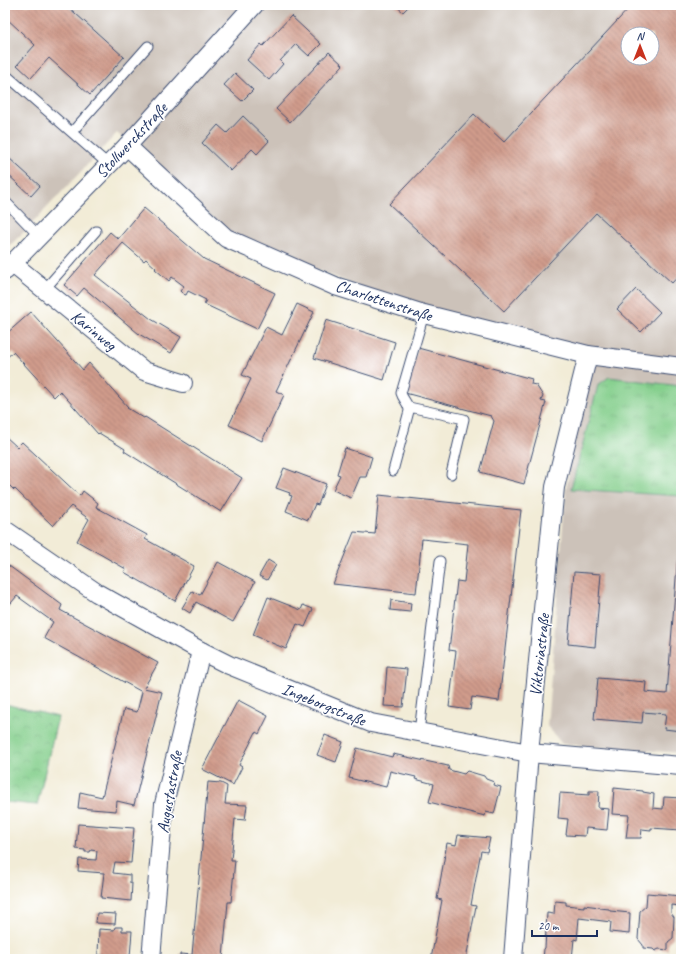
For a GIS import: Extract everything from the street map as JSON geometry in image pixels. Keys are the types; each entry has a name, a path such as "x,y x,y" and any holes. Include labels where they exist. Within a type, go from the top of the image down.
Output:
{"street":[{"name":"Stollwerckstraße","path":"9,267 127,146 254,5"},
{"name":"Charlottenstraße","path":"127,146 226,238 336,286 424,314 588,355 681,367"},
{"name":"Karinweg","path":"9,267 44,290 144,371 183,383"},
{"name":"Viktoriastraße","path":"512,959 529,753 555,487 588,355"},
{"name":"Ingeborgstraße","path":"5,530 97,593 200,651 229,666 371,723 529,753 681,766"},
{"name":"Augustastraße","path":"152,959 164,804 200,651"}],"lane":[{"path":"72,132 148,46"},
{"path":"5,74 109,165"},
{"path":"5,201 39,236"},
{"path":"44,290 96,231"},
{"path":"424,314 401,393 402,398 409,407 464,419 451,474"},
{"path":"393,471 409,407"},
{"path":"419,732 440,561"}],"shaded area":[{"path":"5,5 681,5 681,753 562,744 547,726 566,489 592,351 388,298 230,235 117,133 27,229 5,250"}],"green space":[{"path":"609,377 681,386 681,496 571,489 598,385"},
{"path":"5,704 58,717 37,805 5,802"}],"building":[{"path":"5,5 66,5 124,57 90,95 49,58 31,78 17,65 35,45 5,17"},
{"path":"395,5 410,5 403,12"},
{"path":"632,5 681,5 681,273 672,283 596,213 504,311 389,204 474,114 504,142"},
{"path":"291,16 321,44 309,56 296,44 280,61 283,64 269,80 247,60 261,44 263,46"},
{"path":"329,52 343,65 290,122 276,109"},
{"path":"235,73 253,90 242,101 224,85"},
{"path":"243,116 269,141 257,154 252,149 231,171 202,143 218,125 227,133"},
{"path":"9,158 40,186 31,196 5,172 5,163"},
{"path":"144,208 204,259 275,293 257,329 204,304 206,300 188,291 186,295 183,294 180,291 184,286 172,277 169,281 146,259 144,261 123,243 95,275 151,319 181,337 171,353 139,334 84,288 77,296 64,285 110,232 118,239"},
{"path":"636,289 660,312 641,332 617,309"},
{"path":"297,304 314,312 276,391 284,395 262,441 229,425 251,379 242,375 266,327 282,335"},
{"path":"31,312 83,370 89,363 128,407 127,408 144,418 145,417 242,478 221,512 124,451 125,449 99,433 98,434 60,391 54,397 13,352 5,359 5,335"},
{"path":"326,320 395,342 384,380 314,358"},
{"path":"418,348 532,379 531,384 536,385 543,396 541,401 546,402 524,484 480,472 494,421 491,416 405,393"},
{"path":"5,436 17,447 22,442 80,496 83,491 98,503 96,507 147,535 145,539 194,566 175,601 124,572 126,569 77,541 89,519 71,506 53,526 15,489 14,490 5,481"},
{"path":"345,448 372,457 366,477 360,477 351,498 333,490 340,475 337,474"},
{"path":"284,468 326,484 318,505 315,504 308,520 286,511 292,496 289,495 290,493 276,488"},
{"path":"379,495 521,510 499,701 472,697 470,710 449,707 456,651 449,650 457,581 464,582 468,544 422,539 416,593 333,584 354,532 375,534"},
{"path":"678,553 681,553 681,731 664,729 666,714 643,712 642,723 594,719 598,678 646,682 645,692 667,694"},
{"path":"268,560 276,565 267,580 259,576"},
{"path":"218,562 255,582 233,622 196,602 190,613 182,608 192,591 200,595"},
{"path":"5,563 62,605 60,610 158,663 144,688 162,692 134,805 117,801 116,811 78,808 80,792 102,797 124,709 137,712 142,692 44,638 53,622 17,596 5,610"},
{"path":"574,572 601,574 595,647 568,644"},
{"path":"268,597 301,610 303,605 313,609 305,627 297,624 286,649 253,635"},
{"path":"391,600 411,603 410,612 390,610"},
{"path":"387,667 407,669 403,707 384,706"},
{"path":"238,700 268,716 259,734 256,732 239,765 242,767 233,785 202,769"},
{"path":"325,735 343,742 336,762 317,755"},
{"path":"357,748 392,757 393,754 448,766 449,770 464,774 467,771 484,776 486,779 494,782 493,785 501,787 494,814 486,812 485,816 429,802 434,784 415,779 416,777 390,771 386,787 349,778"},
{"path":"208,782 221,783 227,786 225,804 247,805 245,820 235,819 231,860 235,860 231,902 228,902 223,958 200,956 200,959 180,959 180,954 192,955"},
{"path":"614,788 643,791 654,794 653,808 663,809 664,797 681,798 681,830 651,828 651,830 642,829 641,838 626,838 629,815 612,814"},
{"path":"589,791 599,791 598,808 609,809 607,830 586,828 585,836 566,835 568,819 558,818 560,793 589,795"},
{"path":"78,824 134,828 131,863 115,862 113,873 130,875 130,883 132,883 131,901 101,898 104,873 78,871 79,859 96,860 97,851 91,850 90,852 85,852 85,850 76,849"},
{"path":"458,835 490,838 487,852 481,851 471,905 476,906 466,959 431,959 442,900 437,899 447,843 456,845"},
{"path":"647,893 681,896 681,906 671,905 671,913 674,917 673,938 668,942 668,950 659,949 655,951 653,949 643,948 643,945 638,939 640,911 646,906"},
{"path":"555,901 566,902 566,905 584,907 584,905 609,909 610,911 630,913 629,934 610,932 611,922 579,918 577,940 574,939 572,959 543,959 547,913 554,914"},
{"path":"97,913 116,914 115,924 96,923"},
{"path":"115,927 122,927 122,931 132,931 130,957 98,955 99,929 114,930"}]}
